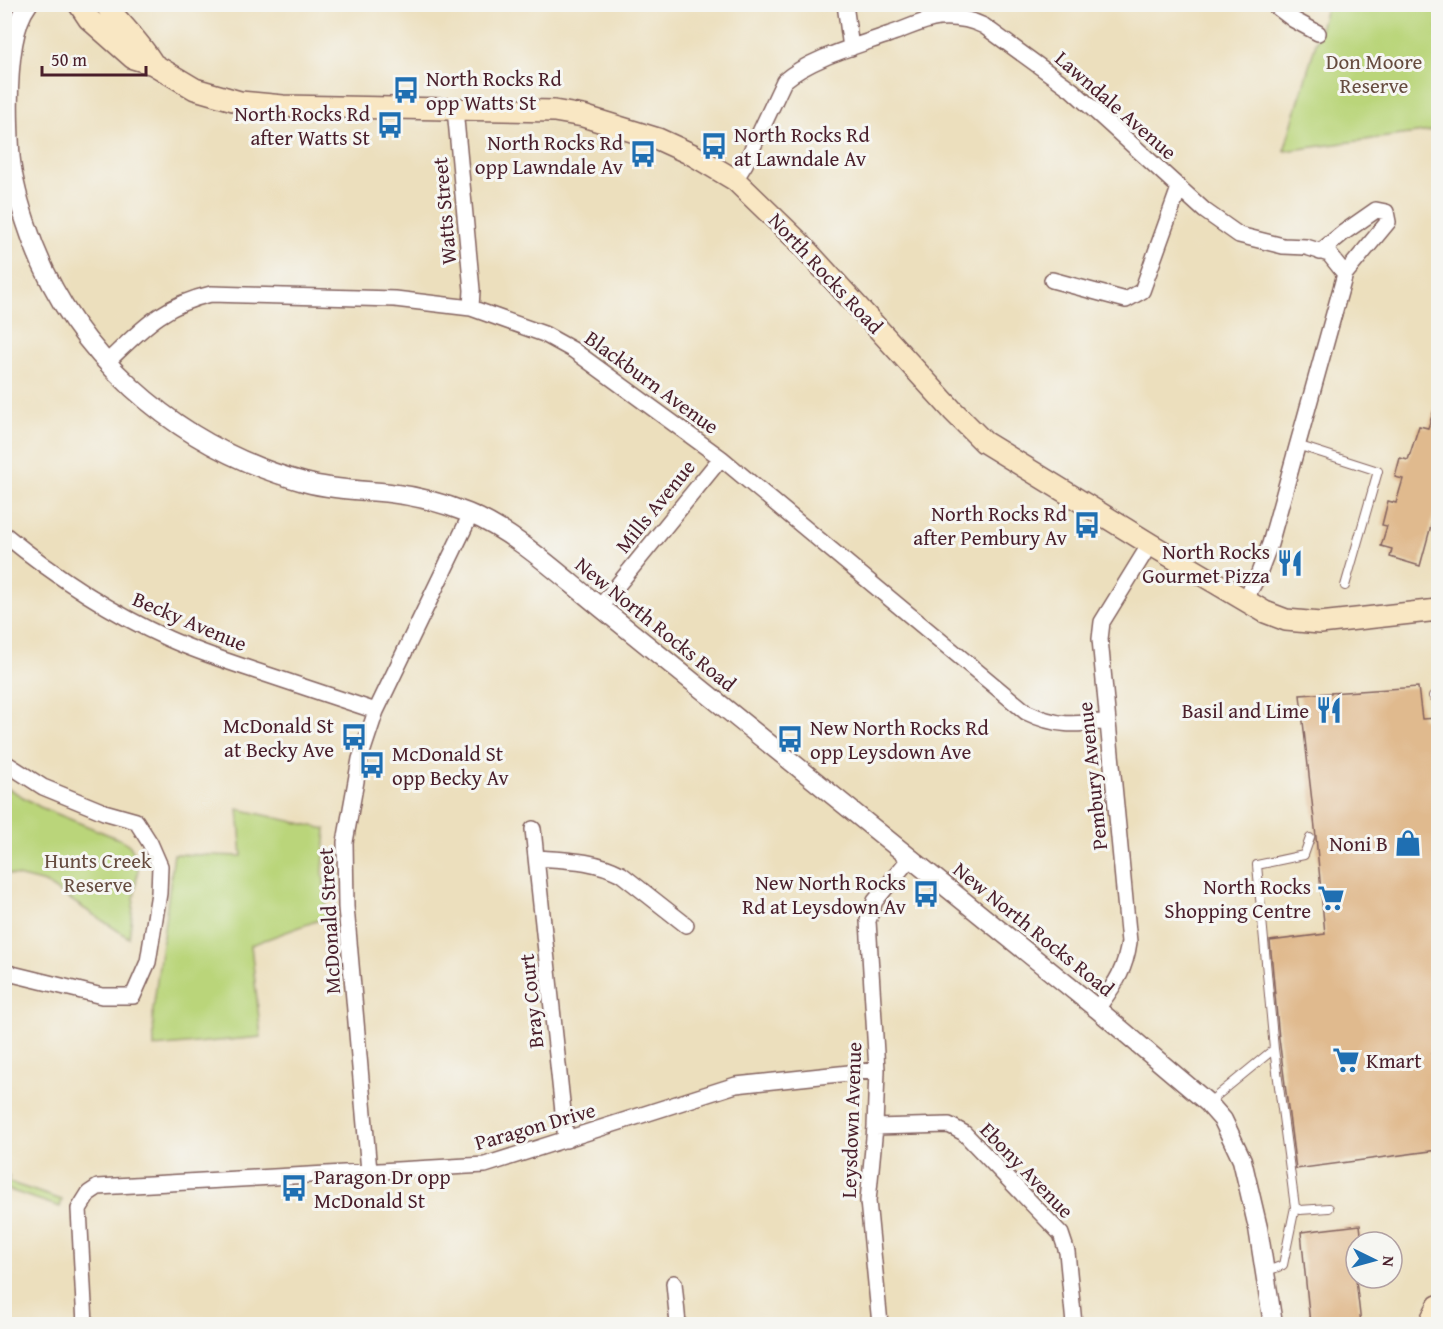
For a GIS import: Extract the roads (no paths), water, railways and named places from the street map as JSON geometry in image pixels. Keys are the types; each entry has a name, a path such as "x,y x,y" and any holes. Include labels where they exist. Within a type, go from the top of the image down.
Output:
{"main road":[{"name":"North Rocks Road","path":"79,4 89,19 133,58 153,64 195,89 218,97 240,102 283,105 554,111 583,116 658,139 693,155 735,180 798,241 984,442 1150,544 1270,615 1303,623 1438,610"},
{"name":"North Rocks Road","path":"105,4 116,19 141,44 153,64"},
{"path":"1429,1324 1438,1306"}],"street":[{"name":"New North Rocks Road","path":"15,4 12,15 14,40 9,123 11,199 50,284 85,337 106,363 158,410 184,428 221,450 270,472 331,488 415,497 443,503 471,514 519,543 1097,1009 1208,1103 1223,1120 1242,1160 1258,1228 1274,1324"},
{"name":"New North Rocks Road","path":"14,40 21,15 28,4"},
{"path":"845,4 851,48"},
{"path":"1273,4 1294,20 1318,33"},
{"name":"Lawndale Avenue","path":"735,180 745,164 784,81 792,74 851,48 936,19 963,19 978,23 1072,90 1205,212 1239,235 1283,246 1306,247 1329,254 1345,274"},
{"name":"Watts Street","path":"455,110 472,290 471,308"},
{"path":"1052,280 1126,300 1142,291 1179,188"},
{"path":"1245,601 1270,544 1345,274 1388,222 1386,212 1376,210 1320,252"},
{"name":"Blackburn Avenue","path":"106,363 163,312 193,298 211,294 395,299 471,308 544,334 573,350 721,458 1026,712 1044,721 1064,724 1107,721"},
{"name":"Mills Avenue","path":"600,607 721,458"},
{"name":"McDonald Street","path":"369,1171 346,907 344,857 347,827 360,759 376,711 471,514"},
{"name":"Becky Avenue","path":"4,534 51,572 150,630 194,650 376,711"},
{"name":"Pembury Avenue","path":"1097,1009 1126,962 1129,942 1100,639 1102,622 1150,544"},
{"path":"4,762 43,787 104,812 136,821 150,843 160,866 159,893 148,962 133,996 102,996 4,972"},
{"name":"Bray Court","path":"533,829 566,1140"},
{"path":"537,858 582,861 612,869 686,925"},
{"name":"Leysdown Avenue","path":"880,1324 868,1201 875,1127 877,1070 868,921 875,901 910,858"},
{"name":"Paragon Drive","path":"85,1324 79,1209 89,1192 98,1187 485,1166 736,1085 877,1070"},
{"name":"Ebony Avenue","path":"875,1127 949,1125 964,1133 1061,1234 1067,1252 1074,1324"},
{"path":"674,1283 678,1324"}],"lane":[{"path":"1297,445 1378,471 1345,586"},
{"path":"1265,1272 1283,1265 1295,1207 1274,1049 1257,865 1304,855 1310,838"},
{"path":"1208,1103 1274,1049"},
{"path":"1295,1207 1300,1210 1329,1208"}],"place":[{"name":"North Rocks Rd opp Watts St","path":"406,90"},
{"name":"North Rocks Rd after Watts St","path":"390,125"},
{"name":"North Rocks Rd at Lawndale Av","path":"714,146"},
{"name":"North Rocks Rd opp Lawndale Av","path":"643,154"},
{"name":"North Rocks Rd after Pembury Av","path":"1087,525"},
{"name":"North Rocks Gourmet Pizza","path":"1290,563"},
{"name":"Basil and Lime","path":"1329,710"},
{"name":"McDonald St at Becky Ave","path":"354,737"},
{"name":"New North Rocks Rd opp Leysdown Ave","path":"790,739"},
{"name":"McDonald St opp Becky Av","path":"372,765"},
{"name":"Noni B","path":"1408,843"},
{"name":"New North Rocks Rd at Leysdown Av","path":"926,894"},
{"name":"North Rocks Shopping Centre","path":"1331,898"},
{"name":"Kmart","path":"1346,1060"},
{"name":"Paragon Dr opp McDonald St","path":"294,1188"}],"park label":[{"name":"Don Moore Reserve","path":"1374,73"},
{"name":"Hunts Creek Reserve","path":"98,872"}]}
